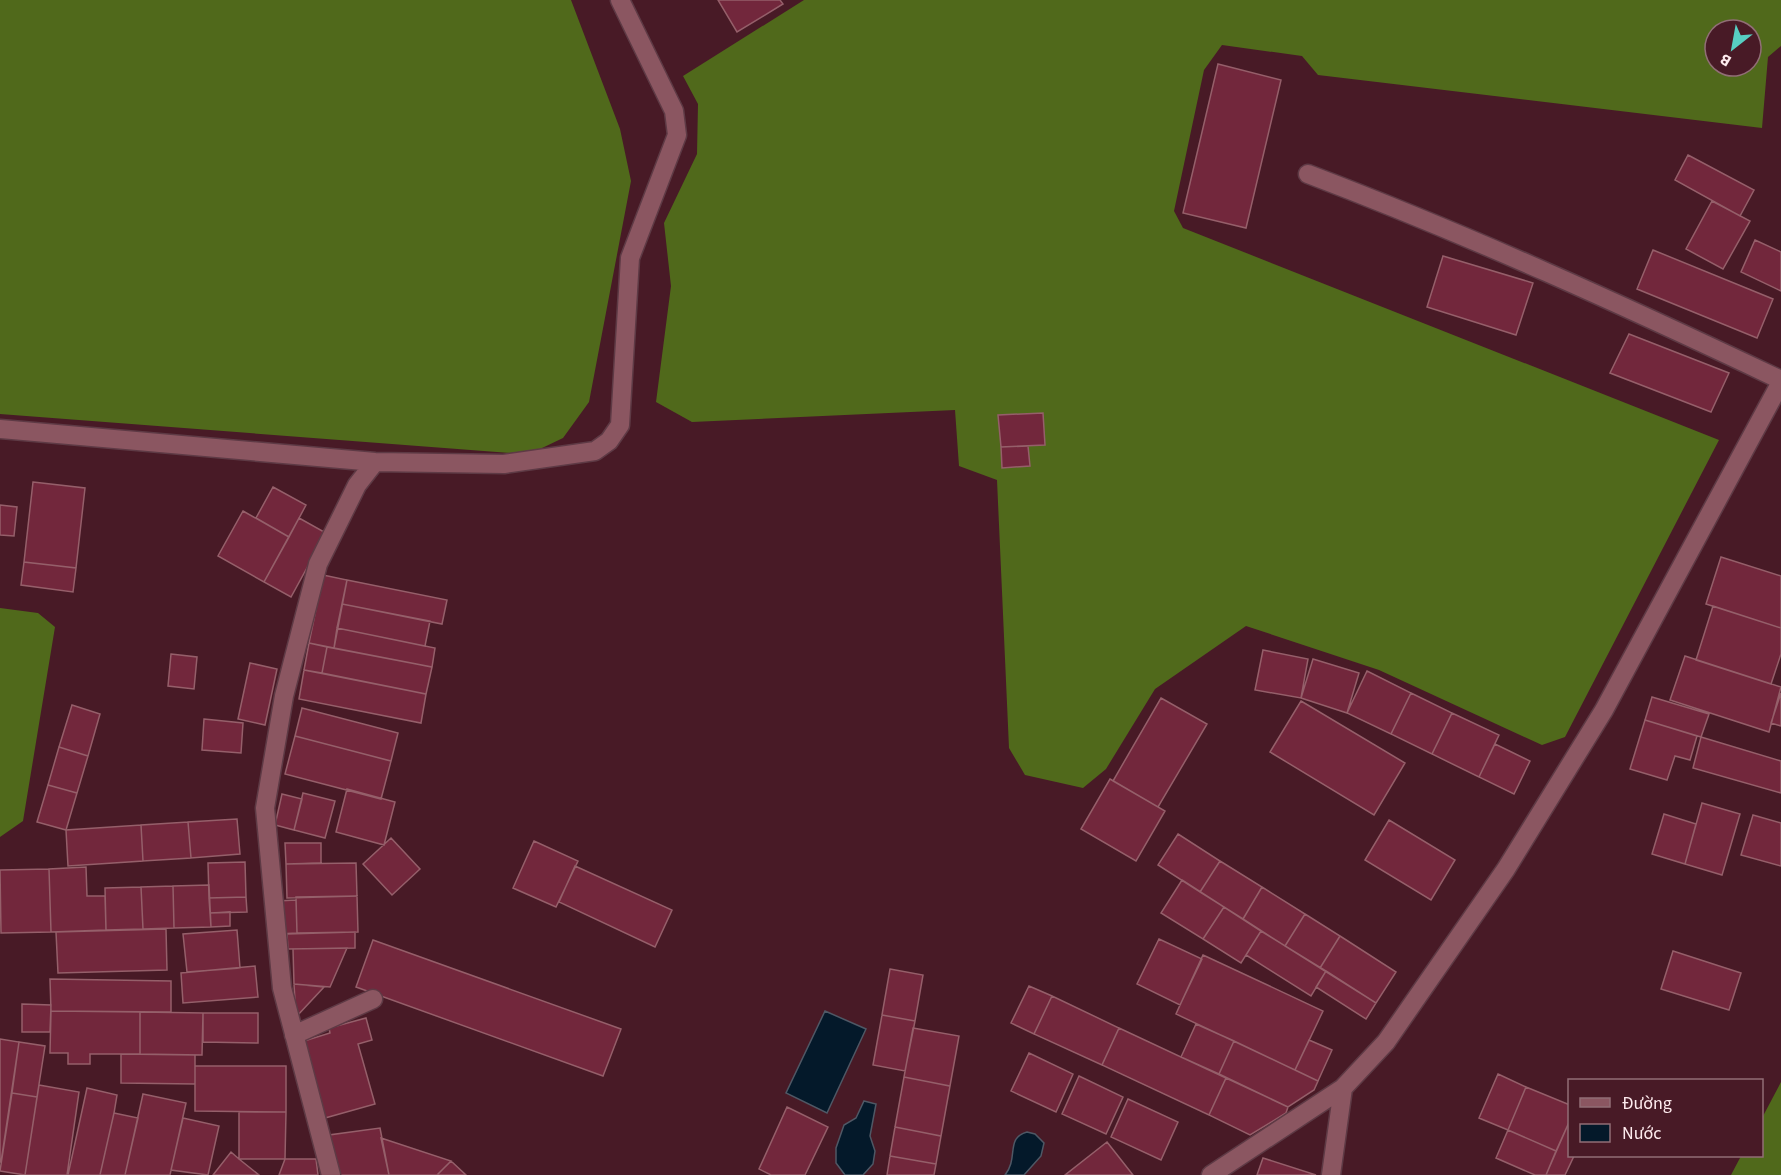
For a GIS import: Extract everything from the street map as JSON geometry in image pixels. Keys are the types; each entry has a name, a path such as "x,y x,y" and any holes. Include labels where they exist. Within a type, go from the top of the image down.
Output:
{"street":[{"path":"0,429 375,462 504,464 595,451 609,441 620,425 630,258 677,135 674,111 620,0"},
{"path":"1211,1175 1343,1088 1386,1042 1506,869 1604,710 1781,381 1605,297 1475,240 1308,174"},
{"path":"331,1175 282,988 265,808 284,696 318,564 357,485 375,462"},
{"path":"294,1035 373,999"},
{"path":"1331,1175 1343,1088"}],"green space":[{"path":"0,0 571,0 620,129 631,181 589,402 563,438 540,449 510,453 0,414"},
{"path":"804,0 1781,0 1781,46 1768,57 1762,128 1318,75 1302,56 1222,45 1204,70 1174,211 1183,228 1719,440 1565,737 1542,745 1379,670 1246,626 1155,689 1106,769 1083,788 1025,775 1009,748 997,480 959,466 955,410 692,422 656,402 671,286 664,223 697,154 698,104 683,76"},
{"path":"0,608 38,613 55,627 23,821 0,837"},
{"path":"1781,1082 1781,1175 1731,1175 1740,1157 1763,1157 1763,1116"}],"water":[{"path":"825,1011 866,1029 827,1113 786,1093"},
{"path":"864,1101 876,1104 870,1136 875,1151 873,1164 863,1175 845,1175 836,1163 836,1148 844,1125 856,1118"},
{"path":"1027,1132 1035,1134 1044,1143 1041,1156 1024,1175 1005,1175 1009,1169 1016,1139"}],"building":[{"path":"718,0 780,0 783,4 737,32"},
{"path":"1218,64 1281,80 1246,228 1183,213"},
{"path":"1688,155 1754,190 1740,216 1675,180"},
{"path":"1712,201 1750,221 1723,269 1686,249"},
{"path":"1755,240 1781,252 1781,291 1741,272"},
{"path":"1653,250 1773,299 1757,338 1637,289"},
{"path":"1443,256 1533,283 1516,335 1427,307"},
{"path":"1629,334 1729,373 1711,412 1610,373"},
{"path":"1043,413 1045,445 1001,447 998,415"},
{"path":"1028,446 1030,466 1002,468 1001,447"},
{"path":"33,482 85,488 76,568 24,562"},
{"path":"273,487 306,505 289,537 256,518"},
{"path":"0,505 17,507 14,536 0,535"},
{"path":"243,511 289,537 264,582 218,556"},
{"path":"299,518 326,533 291,597 264,582"},
{"path":"1721,557 1781,576 1781,628 1706,604"},
{"path":"24,562 76,568 73,592 21,585"},
{"path":"323,575 347,580 334,648 309,643"},
{"path":"347,580 447,600 442,624 342,604"},
{"path":"342,604 430,621 425,646 337,628"},
{"path":"1713,606 1781,628 1781,654 1771,684 1696,660"},
{"path":"337,628 435,648 432,667 334,648"},
{"path":"309,643 327,647 322,673 304,670"},
{"path":"327,647 432,667 426,694 322,673"},
{"path":"1263,650 1308,659 1301,698 1255,690"},
{"path":"171,654 197,657 194,689 168,686"},
{"path":"1685,656 1781,687 1769,732 1670,700"},
{"path":"1313,659 1359,673 1347,713 1301,698"},
{"path":"250,663 277,669 265,725 238,719"},
{"path":"304,670 426,694 421,723 299,699"},
{"path":"1367,671 1411,693 1391,734 1347,713"},
{"path":"1411,693 1452,713 1432,754 1391,734"},
{"path":"1781,693 1781,726 1771,723"},
{"path":"1652,697 1709,714 1701,737 1645,720"},
{"path":"1161,698 1207,724 1158,807 1113,781"},
{"path":"1301,701 1405,763 1374,815 1270,752"},
{"path":"72,705 100,714 88,756 59,747"},
{"path":"302,708 398,733 391,761 295,736"},
{"path":"1452,713 1499,735 1479,777 1432,754"},
{"path":"204,719 243,723 241,753 202,750"},
{"path":"1645,720 1697,736 1690,760 1675,756 1667,780 1630,769"},
{"path":"295,736 391,761 381,799 285,774"},
{"path":"1701,737 1781,761 1781,793 1693,768"},
{"path":"1495,744 1530,761 1514,794 1479,777"},
{"path":"59,747 88,756 77,793 48,785"},
{"path":"1110,779 1165,811 1136,861 1081,829"},
{"path":"48,785 77,793 66,830 37,822"},
{"path":"347,789 395,802 384,845 336,832"},
{"path":"303,793 335,801 325,838 294,830"},
{"path":"282,794 302,799 294,830 275,825"},
{"path":"1702,803 1740,814 1722,875 1685,864"},
{"path":"1664,814 1696,824 1685,864 1652,854"},
{"path":"1753,815 1781,823 1781,866 1741,855"},
{"path":"237,819 240,854 191,858 188,822"},
{"path":"1389,820 1455,860 1431,900 1365,860"},
{"path":"188,822 191,858 143,861 141,825"},
{"path":"141,825 143,861 68,866 66,830"},
{"path":"1178,834 1220,861 1200,892 1158,865"},
{"path":"391,838 420,869 392,895 363,864"},
{"path":"534,841 578,861 556,907 513,888"},
{"path":"285,843 321,843 321,863 286,864"},
{"path":"1220,861 1262,887 1243,919 1200,892"},
{"path":"245,862 246,897 209,898 208,863"},
{"path":"356,863 357,896 287,898 286,864"},
{"path":"575,866 672,910 655,947 559,902"},
{"path":"86,867 87,896 105,896 106,930 51,932 49,869"},
{"path":"49,869 51,932 1,933 0,870"},
{"path":"1182,880 1224,907 1203,939 1161,913"},
{"path":"209,885 211,927 174,928 173,886"},
{"path":"173,886 174,928 143,929 141,887"},
{"path":"141,887 143,929 106,930 105,888"},
{"path":"1262,887 1305,914 1285,946 1243,919"},
{"path":"357,896 358,932 297,933 296,897"},
{"path":"246,897 247,912 210,913 209,898"},
{"path":"296,900 297,933 278,934 277,901"},
{"path":"1224,907 1261,931 1241,963 1203,939"},
{"path":"230,912 230,926 211,927 210,913"},
{"path":"1305,914 1340,936 1320,968 1285,946"},
{"path":"166,929 167,970 58,973 56,932"},
{"path":"237,930 240,968 187,972 183,934"},
{"path":"1261,931 1326,971 1311,996 1246,955"},
{"path":"355,932 355,948 288,949 287,934"},
{"path":"1340,936 1396,972 1376,1003 1320,968"},
{"path":"1159,939 1202,959 1180,1005 1137,984"},
{"path":"373,940 621,1029 603,1076 356,987"},
{"path":"347,948 330,987 294,984 293,949"},
{"path":"1673,951 1741,973 1729,1010 1661,989"},
{"path":"1203,955 1323,1011 1295,1070 1176,1014"},
{"path":"255,966 258,997 183,1003 181,973"},
{"path":"890,969 923,975 915,1021 882,1015"},
{"path":"1326,971 1376,1003 1366,1019 1316,987"},
{"path":"50,979 171,981 171,1012 51,1011"},
{"path":"294,984 324,987 296,1017"},
{"path":"1029,986 1052,996 1034,1034 1011,1023"},
{"path":"1052,996 1119,1028 1102,1065 1034,1034"},
{"path":"22,1004 51,1005 50,1032 22,1032"},
{"path":"51,1011 140,1012 140,1054 90,1054 90,1064 68,1064 68,1053 50,1053"},
{"path":"140,1012 203,1013 202,1055 140,1054"},
{"path":"203,1013 258,1013 258,1043 203,1042"},
{"path":"882,1015 915,1021 905,1071 873,1065"},
{"path":"366,1018 372,1040 358,1044 375,1104 325,1118 304,1041 330,1033 329,1028"},
{"path":"1196,1024 1234,1041 1219,1074 1181,1057"},
{"path":"913,1028 959,1036 950,1086 904,1077"},
{"path":"1119,1028 1226,1078 1209,1115 1102,1065"},
{"path":"0,1039 19,1042 1,1162 0,1162"},
{"path":"1309,1040 1332,1050 1318,1081 1295,1070"},
{"path":"1234,1041 1318,1081 1314,1090 1288,1107 1219,1074"},
{"path":"19,1042 45,1046 37,1097 12,1093"},
{"path":"1029,1053 1073,1074 1056,1112 1011,1091"},
{"path":"121,1054 195,1055 195,1084 121,1083"},
{"path":"195,1066 286,1066 286,1112 195,1111"},
{"path":"1498,1074 1526,1087 1508,1130 1479,1118"},
{"path":"1079,1076 1123,1097 1106,1134 1062,1114"},
{"path":"904,1077 950,1086 941,1136 895,1127"},
{"path":"1226,1078 1288,1107 1286,1113 1250,1135 1209,1115"},
{"path":"39,1085 79,1092 67,1175 25,1175"},
{"path":"1526,1087 1568,1104 1568,1124 1556,1151 1508,1130"},
{"path":"87,1088 117,1095 114,1113 100,1175 68,1175"},
{"path":"12,1093 37,1097 25,1175 0,1171"},
{"path":"143,1094 186,1103 170,1175 125,1175"},
{"path":"1128,1099 1178,1122 1161,1160 1111,1137"},
{"path":"787,1107 828,1127 805,1175 771,1175 759,1169"},
{"path":"239,1112 286,1112 285,1159 239,1159"},
{"path":"114,1113 138,1118 125,1175 100,1175"},
{"path":"183,1118 219,1126 208,1175 171,1170"},
{"path":"1568,1125 1568,1157 1574,1157 1565,1175 1546,1175"},
{"path":"895,1127 941,1136 936,1164 890,1156"},
{"path":"380,1128 389,1175 337,1175 329,1135"},
{"path":"1508,1130 1556,1151 1546,1175 1535,1175 1496,1158"},
{"path":"381,1138 451,1161 437,1175 389,1175"},
{"path":"1107,1142 1133,1175 1065,1175"},
{"path":"231,1152 239,1159 259,1175 213,1175"},
{"path":"890,1156 936,1164 934,1175 887,1175"},
{"path":"1263,1158 1316,1175 1257,1175"},
{"path":"285,1159 316,1159 318,1175 279,1175"},
{"path":"451,1161 466,1175 437,1175"}]}
